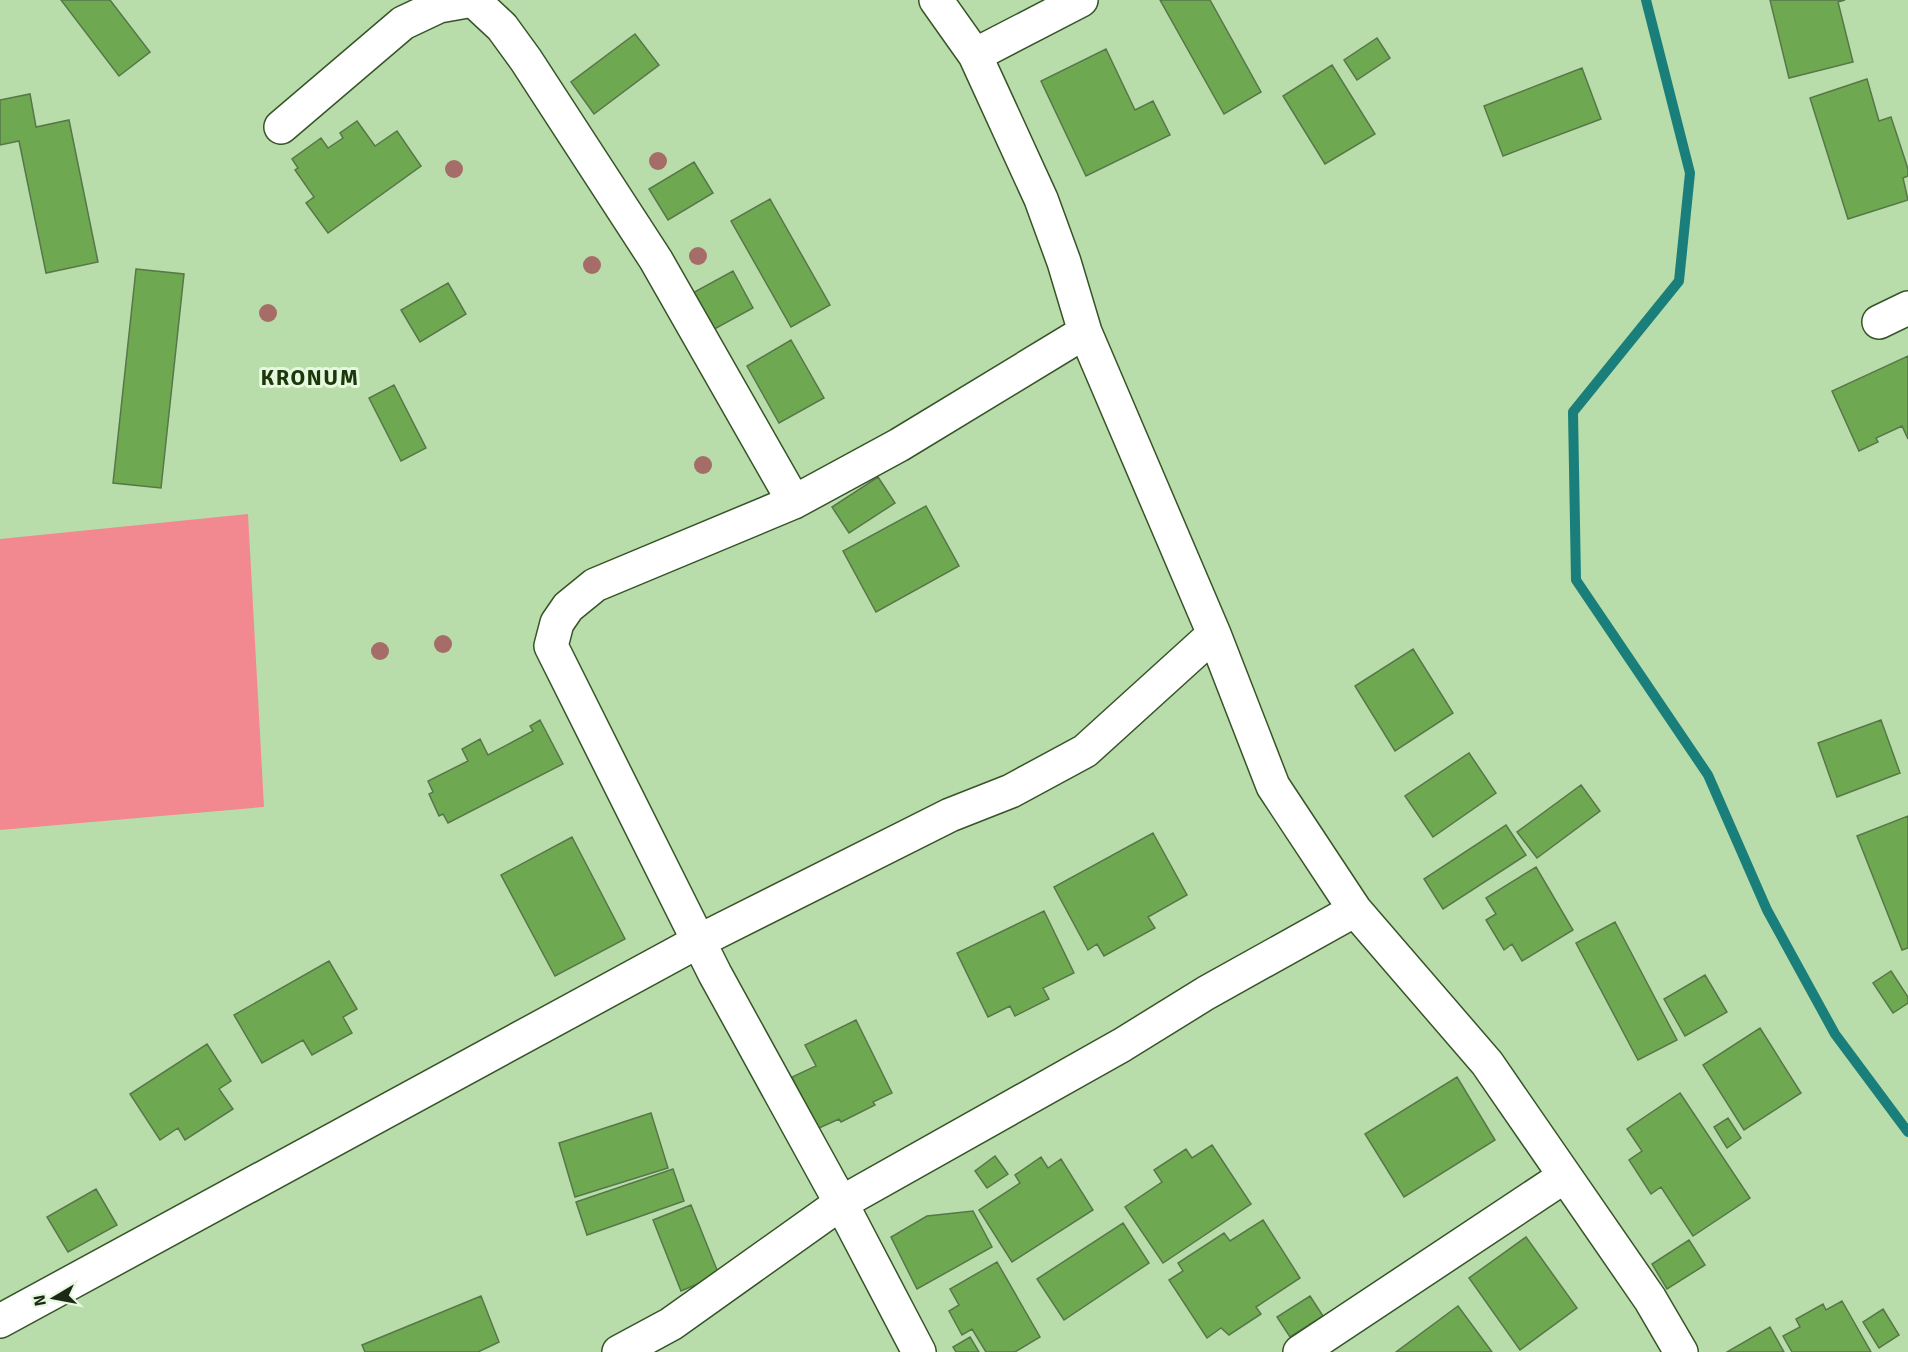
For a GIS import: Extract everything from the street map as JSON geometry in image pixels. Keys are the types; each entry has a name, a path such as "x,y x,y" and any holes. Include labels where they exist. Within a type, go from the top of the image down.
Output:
{"street":[{"path":"281,127 403,24 439,6 473,0 502,27 526,60 644,241 794,502"},
{"path":"936,0 975,55 1041,198 1064,262 1085,332 1214,634 1273,786 1355,910 1487,1064 1650,1299 1681,1352"},
{"path":"975,55 1081,0"},
{"path":"1879,322 1908,308"},
{"path":"919,1352 842,1203 714,974 551,646 557,623 568,607 595,585 794,502 899,445 1085,332"},
{"path":"0,1321 699,941 950,815 1011,791 1085,751 1214,634"},
{"path":"619,1352 671,1324 842,1203 1122,1045 1206,993 1355,910"},
{"path":"1300,1352 1565,1176"}],"shaded area":[{"path":"248,514 264,807 0,830 0,539"}],"building":[{"path":"61,0 110,0 150,52 119,76"},
{"path":"1160,0 1210,0 1261,92 1224,114"},
{"path":"1770,0 1845,0 1838,2 1853,62 1789,78"},
{"path":"635,34 659,65 594,114 571,82"},
{"path":"1377,38 1390,58 1357,80 1344,60"},
{"path":"1106,49 1135,110 1153,101 1170,135 1086,176 1041,81"},
{"path":"1332,65 1375,134 1325,164 1283,96"},
{"path":"1582,68 1601,119 1503,156 1484,106"},
{"path":"1867,79 1879,121 1891,117 1908,169 1908,176 1903,178 1908,200 1848,219 1810,98"},
{"path":"30,94 36,127 69,120 98,262 46,273 19,141 0,145 0,100"},
{"path":"357,121 375,146 397,131 421,166 328,233 306,203 314,197 295,170 298,168 292,159 321,138 328,148 343,138 340,133"},
{"path":"694,162 713,193 668,220 649,189"},
{"path":"770,199 830,305 791,327 731,221"},
{"path":"136,269 184,274 161,488 113,483"},
{"path":"733,271 753,308 709,332 689,295"},
{"path":"448,283 466,314 420,342 401,310"},
{"path":"791,340 824,398 779,423 747,366"},
{"path":"1908,356 1908,439 1902,426 1876,438 1878,442 1859,451 1832,391"},
{"path":"394,385 426,448 401,461 369,398"},
{"path":"878,477 895,503 849,533 832,507"},
{"path":"926,506 959,566 876,612 843,551"},
{"path":"1413,649 1453,713 1395,751 1355,686"},
{"path":"540,720 563,764 448,823 443,814 439,816 429,794 433,792 428,781 468,761 462,749 480,739 488,755 533,731 530,726"},
{"path":"1881,720 1900,773 1837,797 1818,743"},
{"path":"1469,753 1496,793 1433,837 1405,796"},
{"path":"1581,785 1600,811 1537,858 1517,832"},
{"path":"1908,816 1908,948 1902,950 1857,836"},
{"path":"1506,825 1526,855 1443,909 1424,879"},
{"path":"1153,833 1187,895 1148,917 1155,928 1104,956 1097,944 1088,950 1054,887"},
{"path":"572,837 625,939 555,976 501,875"},
{"path":"1536,867 1573,930 1522,961 1512,944 1504,950 1486,920 1496,914 1486,898"},
{"path":"1044,911 1074,973 1043,988 1049,999 1015,1016 1010,1006 988,1017 957,953"},
{"path":"1615,922 1677,1040 1638,1060 1576,943"},
{"path":"329,961 357,1009 343,1017 352,1033 312,1055 303,1040 262,1063 234,1015"},
{"path":"1891,971 1908,997 1908,1003 1893,1013 1873,983"},
{"path":"1705,975 1727,1012 1685,1036 1664,999"},
{"path":"856,1020 892,1093 873,1102 875,1105 841,1122 839,1119 817,1129 792,1077 816,1066 805,1045"},
{"path":"1760,1028 1801,1093 1744,1130 1703,1065"},
{"path":"207,1044 231,1081 219,1089 233,1109 185,1140 178,1128 160,1140 130,1094"},
{"path":"1457,1077 1495,1140 1404,1197 1365,1134"},
{"path":"1680,1093 1750,1198 1693,1236 1661,1187 1651,1194 1629,1160 1642,1151 1627,1129"},
{"path":"651,1113 668,1168 575,1197 559,1143"},
{"path":"1728,1118 1741,1138 1727,1148 1714,1127"},
{"path":"1212,1145 1251,1204 1163,1263 1125,1207 1162,1182 1154,1170 1186,1149 1192,1158"},
{"path":"995,1156 1008,1174 987,1188 975,1171"},
{"path":"1041,1157 1048,1168 1061,1159 1093,1210 1012,1262 979,1210 1020,1183 1015,1175"},
{"path":"673,1169 684,1201 587,1235 576,1202"},
{"path":"96,1189 117,1225 68,1252 47,1217"},
{"path":"691,1205 719,1275 681,1291 653,1220"},
{"path":"973,1211 992,1247 917,1289 891,1237 927,1216"},
{"path":"1263,1220 1300,1278 1256,1307 1261,1314 1229,1335 1221,1328 1207,1338 1169,1280 1183,1271 1178,1263 1224,1233 1230,1241"},
{"path":"1123,1223 1149,1263 1064,1320 1037,1279"},
{"path":"1526,1237 1577,1308 1520,1350 1469,1278"},
{"path":"1689,1240 1705,1265 1667,1289 1652,1264"},
{"path":"997,1262 1040,1337 1015,1352 986,1352 972,1329 962,1335 949,1311 959,1305 950,1289"},
{"path":"481,1296 499,1342 478,1352 365,1352 362,1345"},
{"path":"1310,1296 1323,1316 1290,1337 1277,1317"},
{"path":"1842,1301 1871,1352 1792,1352 1783,1336 1800,1327 1796,1319 1823,1304 1826,1310"},
{"path":"1458,1306 1492,1352 1396,1352"},
{"path":"1883,1309 1899,1335 1879,1348 1863,1322"},
{"path":"1770,1327 1784,1352 1727,1352"},
{"path":"970,1337 979,1352 956,1352 953,1347"}],"waterway":[{"path":"1646,0 1690,173 1679,281 1573,412 1576,580 1708,775 1767,910 1835,1034 1908,1132"}],"district":[{"name":"KRONUM","path":"310,377"}]}
